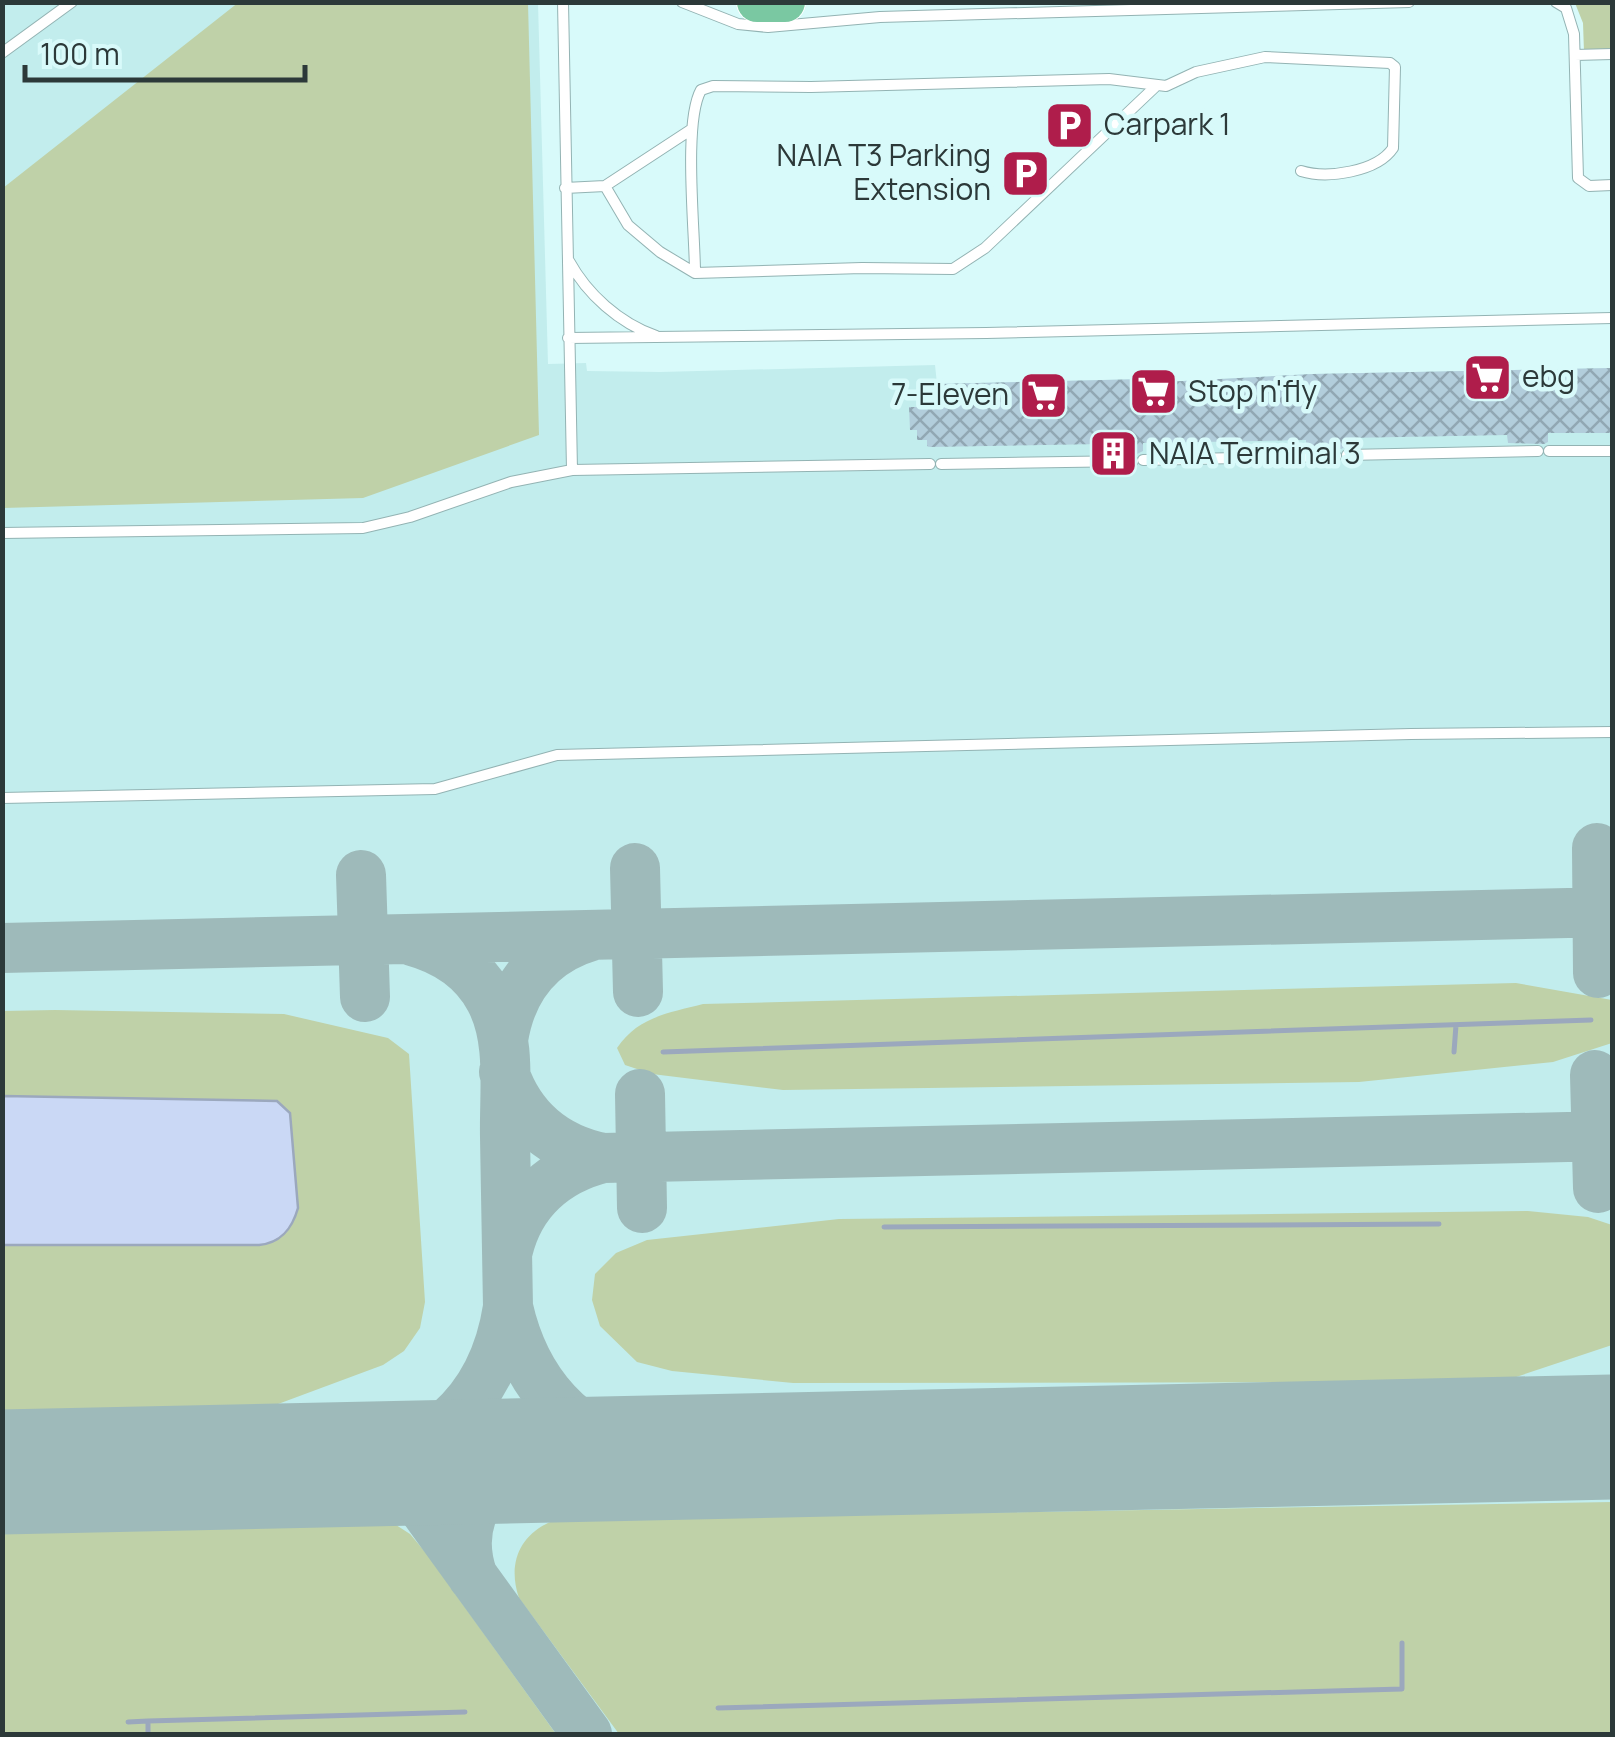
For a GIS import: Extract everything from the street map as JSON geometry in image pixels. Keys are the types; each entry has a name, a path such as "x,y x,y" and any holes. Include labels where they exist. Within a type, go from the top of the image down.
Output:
{"highway":[{"path":"758,2 786,2"}],"lane":[{"path":"2,53 72,2"},
{"path":"563,2 572,470"},
{"path":"682,2 738,24 768,27 892,16 1409,2"},
{"path":"1556,2 1570,15 1575,55 1578,178 1589,186 1612,185"},
{"path":"1575,55 1612,54"},
{"path":"696,273 692,129 695,100 701,90 714,86 1110,79 1155,87 1196,72 1266,57 1390,63 1396,68 1390,154 1382,161 1325,174 1301,171"},
{"path":"605,186 628,224 660,252 696,273 953,269 973,258 1155,87"},
{"path":"565,188 605,186 692,129"},
{"path":"566,256 586,289 598,300 637,327 662,338"},
{"path":"568,338 1612,318"},
{"path":"2,533 363,528 410,518 511,482 572,470 1612,451"},
{"path":"2,798 435,789 556,755 1612,732"}],"shaded area":[{"path":"3,3 538,3 548,364 586,363 587,371 660,372 935,365 937,384 1145,379 1145,383 1312,374 1612,368 1612,1734 3,1734"},
{"path":"3,1096 277,1101 290,1113 296,1216 279,1238 259,1245 3,1245"}],"green space":[{"path":"239,2 528,3 539,435 363,498 3,508 3,188"},
{"path":"1575,3 1612,3 1612,50 1584,52 1583,23"},
{"path":"1516,983 1612,1000 1612,1043 1553,1062 1359,1082 783,1090 652,1074 625,1065 617,1048 644,1023 703,1004"},
{"path":"2,1011 284,1014 388,1038 409,1054 425,1302 420,1328 404,1351 383,1365 270,1407 3,1412"},
{"path":"1528,1211 1588,1217 1612,1225 1612,1345 1501,1382 793,1383 672,1371 637,1362 600,1326 592,1300 595,1274 616,1253 647,1240 839,1219"},
{"path":"1612,1502 1612,1734 619,1734 519,1598 515,1573 525,1541 555,1520"},
{"path":"393,1523 410,1534 426,1553 556,1734 3,1734 3,1532"}],"building":[{"name":"NAIA Terminal 3","path":"1612,368 1612,433 1548,433 1548,442 1544,444 1508,443 1507,435 1347,438 1347,446 1341,449 1306,448 1306,440 1143,443 1143,451 1137,454 1102,453 1102,444 930,447 927,440 917,440 917,430 910,430 909,407 922,407 920,394 936,384 1145,379 1145,383 1312,374"}],"waterway":[{"path":"663,1052 1591,1020"},
{"path":"1454,1052 1456,1025"},
{"path":"884,1227 1439,1224"},
{"path":"718,1708 1402,1689 1402,1643"},
{"path":"148,1721 465,1712"},
{"path":"128,1722 148,1721 148,1734"}],"taxiway":[{"path":"1597,848 1598,973"},
{"path":"635,868 638,992"},
{"path":"361,875 365,997"},
{"path":"2,948 1612,912"},
{"path":"503,1040 513,1004 531,974 557,951 591,936"},
{"path":"327,1464 395,1453 424,1440 449,1422 470,1400 487,1373 508,1307 505,1066 497,1015 483,988 467,969 436,949 412,941"},
{"path":"504,1072 519,1104 541,1129 569,1147 603,1158 1612,1136"},
{"path":"1595,1075 1598,1188"},
{"path":"640,1094 642,1208"},
{"path":"508,1250 521,1217 542,1190 570,1171 603,1158"},
{"path":"508,1307 526,1360 556,1402 596,1435 648,1456"},
{"path":"1593,1437 1612,1433"},
{"path":"473,1577 467,1540 475,1507 496,1480 528,1461"},
{"path":"363,1465 387,1472 409,1488 587,1734"}],"runway":[{"path":"2,1472 1612,1437"}],"place":[{"name":"Carpark 1","path":"1069,125"},
{"name":"NAIA T3 Parking Extension","path":"1026,173"},
{"name":"ebg","path":"1487,377"},
{"name":"Stop n'fly","path":"1153,392"},
{"name":"7-Eleven","path":"1044,395"},
{"name":"NAIA Terminal 3","path":"1114,454"}]}
